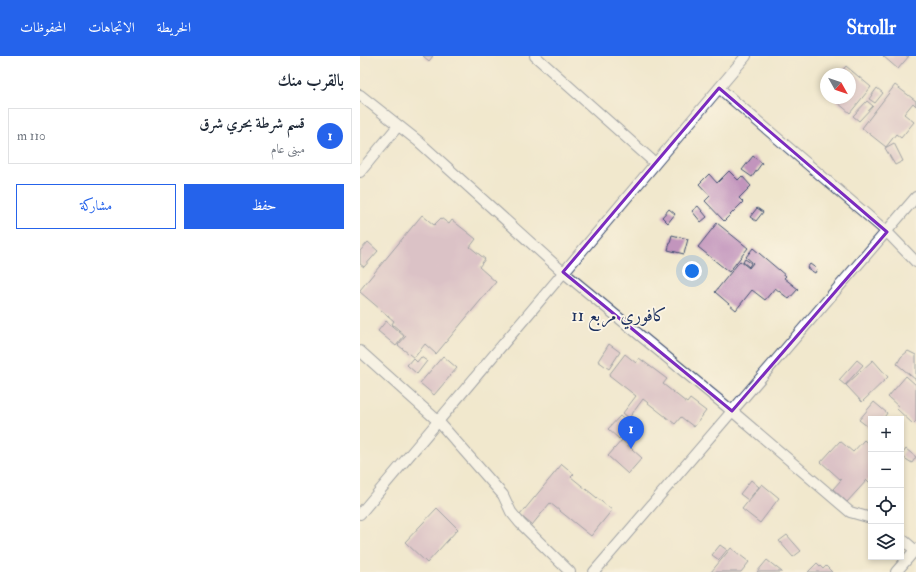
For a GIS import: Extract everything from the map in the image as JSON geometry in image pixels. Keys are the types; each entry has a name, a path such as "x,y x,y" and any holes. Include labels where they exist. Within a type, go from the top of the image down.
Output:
{"street":[{"path":"535,56 655,163"},
{"path":"360,514 746,56"},
{"path":"718,88 886,232 916,262"},
{"path":"360,95 418,141 563,272 732,411 850,512 868,517"},
{"path":"360,172 398,126"},
{"path":"594,572 916,197"},
{"path":"360,351 438,421 503,495 511,512 520,523 570,572"},
{"path":"896,572 916,550 904,540"}],"highlighted area":[{"path":"719,88 887,232 732,411 563,272"}],"building":[{"path":"423,56 433,56 429,61"},
{"path":"883,56 909,56 898,69"},
{"path":"856,74 871,87 850,113 839,104 856,104"},
{"path":"895,85 916,101 916,106 913,103 904,114 914,122 901,138 896,134 886,147 862,128"},
{"path":"877,88 883,93 875,103 869,99"},
{"path":"867,101 873,106 859,121 853,116"},
{"path":"894,143 903,161 895,165 885,148"},
{"path":"753,156 762,163 752,177 742,170"},
{"path":"729,171 738,180 742,176 751,186 739,198 743,202 724,221 705,201 710,196 699,184 709,174 717,183"},
{"path":"698,206 707,217 701,222 692,211"},
{"path":"757,208 763,212 756,221 750,217"},
{"path":"669,209 675,214 668,223 662,217"},
{"path":"422,215 434,225 441,218 449,224 452,220 476,239 470,247 485,259 479,267 496,282 436,354 425,344 414,358 398,345 406,336 392,324 394,321 360,292 360,290"},
{"path":"717,223 748,248 729,272 698,247"},
{"path":"672,235 688,239 684,254 668,250"},
{"path":"368,242 378,251 364,267 360,264 360,251"},
{"path":"753,248 786,276 784,278 798,289 789,299 775,288 765,300 752,290 736,310 715,292 740,261 749,268 753,263 746,257"},
{"path":"745,259 751,263 749,267 743,262"},
{"path":"810,264 817,269 815,273 807,268"},
{"path":"386,321 404,336 396,346 378,331"},
{"path":"609,344 620,352 609,369 598,361"},
{"path":"908,351 916,355 916,380 897,364 901,357"},
{"path":"625,354 636,363 639,358 667,379 663,384 687,403 690,399 706,411 694,427 681,417 675,424 643,399 629,418 623,413 636,396 609,375"},
{"path":"443,356 457,368 434,395 420,383"},
{"path":"421,357 427,361 417,374 407,365 413,358 417,362"},
{"path":"857,360 863,365 845,385 839,380"},
{"path":"873,360 888,377 862,402 846,385"},
{"path":"906,376 916,385 916,421 913,424 897,409 899,407 888,397"},
{"path":"874,402 887,413 885,416 868,416 868,427 859,420"},
{"path":"620,416 631,426 619,439 608,429"},
{"path":"622,440 642,458 628,474 608,456"},
{"path":"864,440 868,443 868,481 867,480 847,502 833,489 841,480 821,462 840,441 853,452"},
{"path":"906,449 916,457 912,463 904,458 904,452"},
{"path":"562,464 574,474 571,477 612,510 591,536 550,503 532,525 520,515"},
{"path":"751,480 759,487 748,500 740,494"},
{"path":"762,484 779,498 760,523 742,509"},
{"path":"437,508 458,529 427,563 405,542"},
{"path":"787,535 801,551 793,557 779,541"},
{"path":"720,545 727,550 719,560 712,555"},
{"path":"731,548 749,562 741,572 711,572"},
{"path":"767,560 782,572 757,572"},
{"path":"817,563 823,569 826,566 832,572 808,572"}],"place":[{"name":"قسم شرطة بحري شرق","path":"631,449"}],"district":[{"name":"كافوري مربع 11","path":"619,315"}]}
